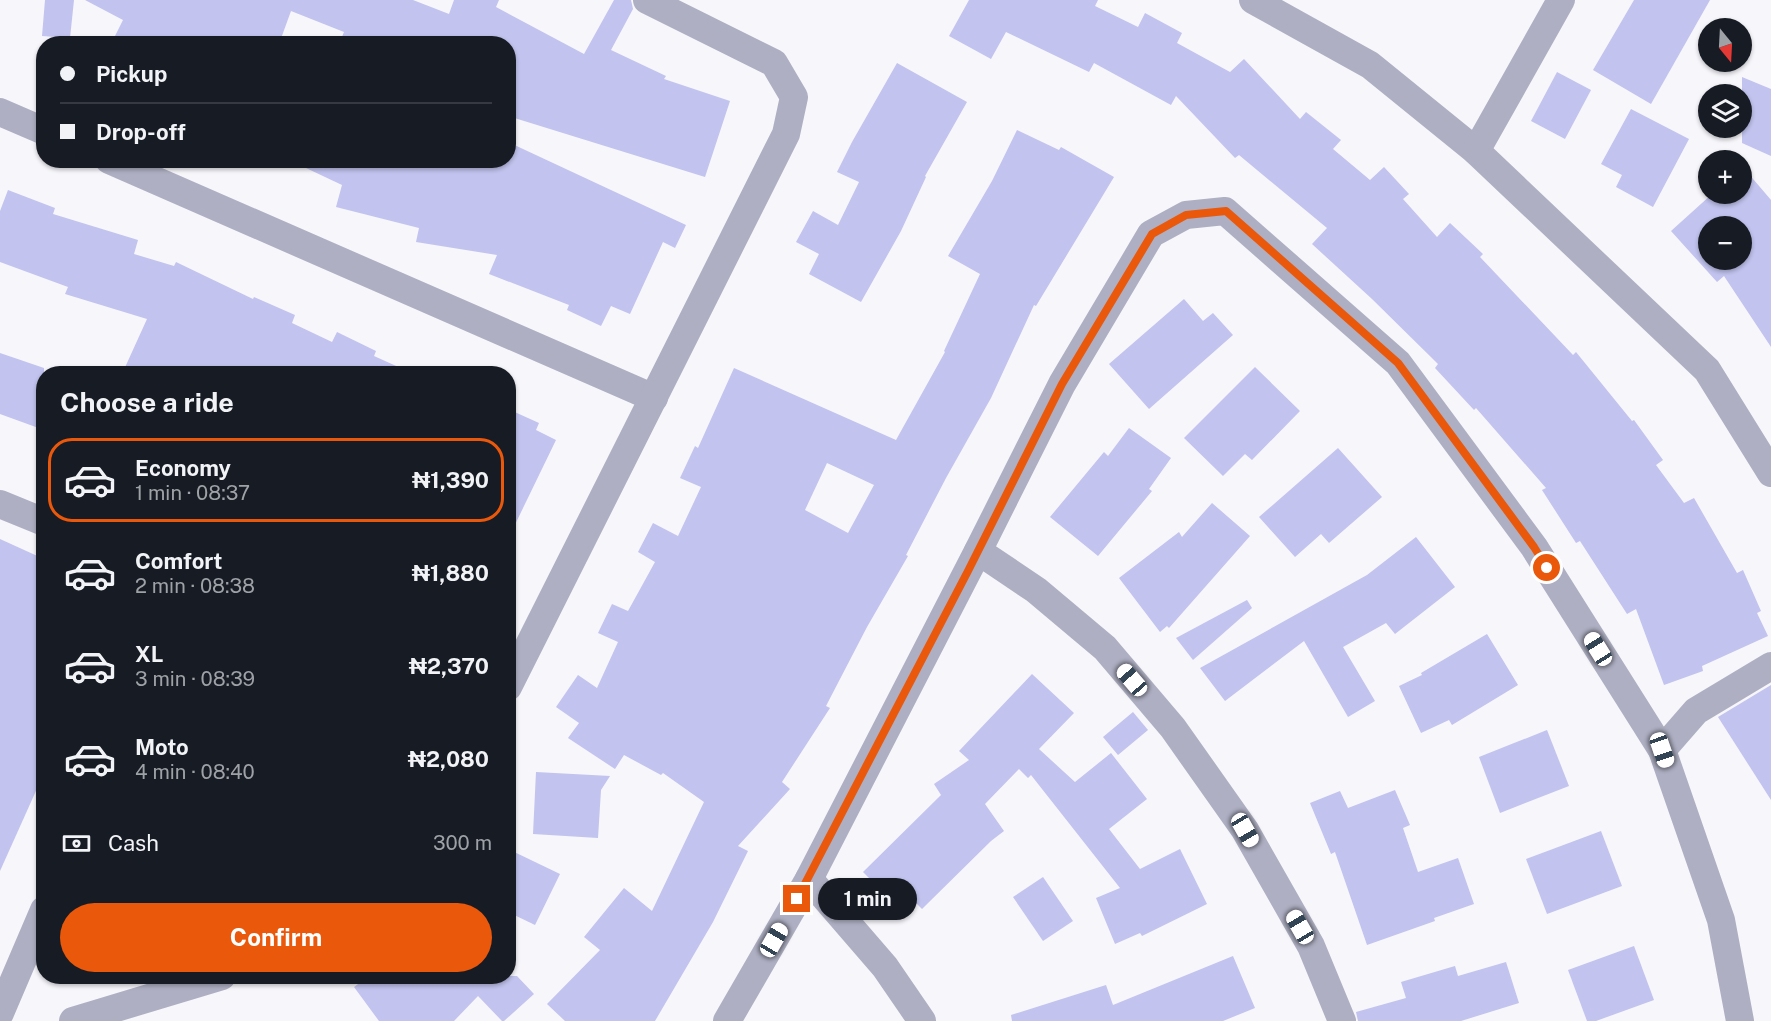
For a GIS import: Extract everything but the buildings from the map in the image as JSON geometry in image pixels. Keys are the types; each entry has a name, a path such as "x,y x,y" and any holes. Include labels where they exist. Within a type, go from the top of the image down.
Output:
{"street":[{"path":"516,671 786,134 794,97 774,63 647,0"},
{"path":"1253,0 1370,65 1476,151 1707,370 1771,473"},
{"path":"1476,151 1561,0"},
{"path":"0,112 36,128"},
{"path":"127,168 654,399"},
{"path":"727,1021 809,879 1062,384 1152,234 1186,215 1226,211 1398,363 1534,547 1662,750 1721,920 1740,1021"},
{"path":"0,504 36,519"},
{"path":"978,551 1036,590 1105,648 1173,728 1245,830 1311,946 1342,1021"},
{"path":"1662,750 1696,711 1771,666"},
{"path":"809,879 885,967 922,1021"},
{"path":"0,1013 36,929"},
{"path":"73,1021 196,984"}],"route":[{"path":"797,899 968,571 1062,384 1152,234 1186,215 1226,211 1398,363 1534,547 1547,568"}]}
